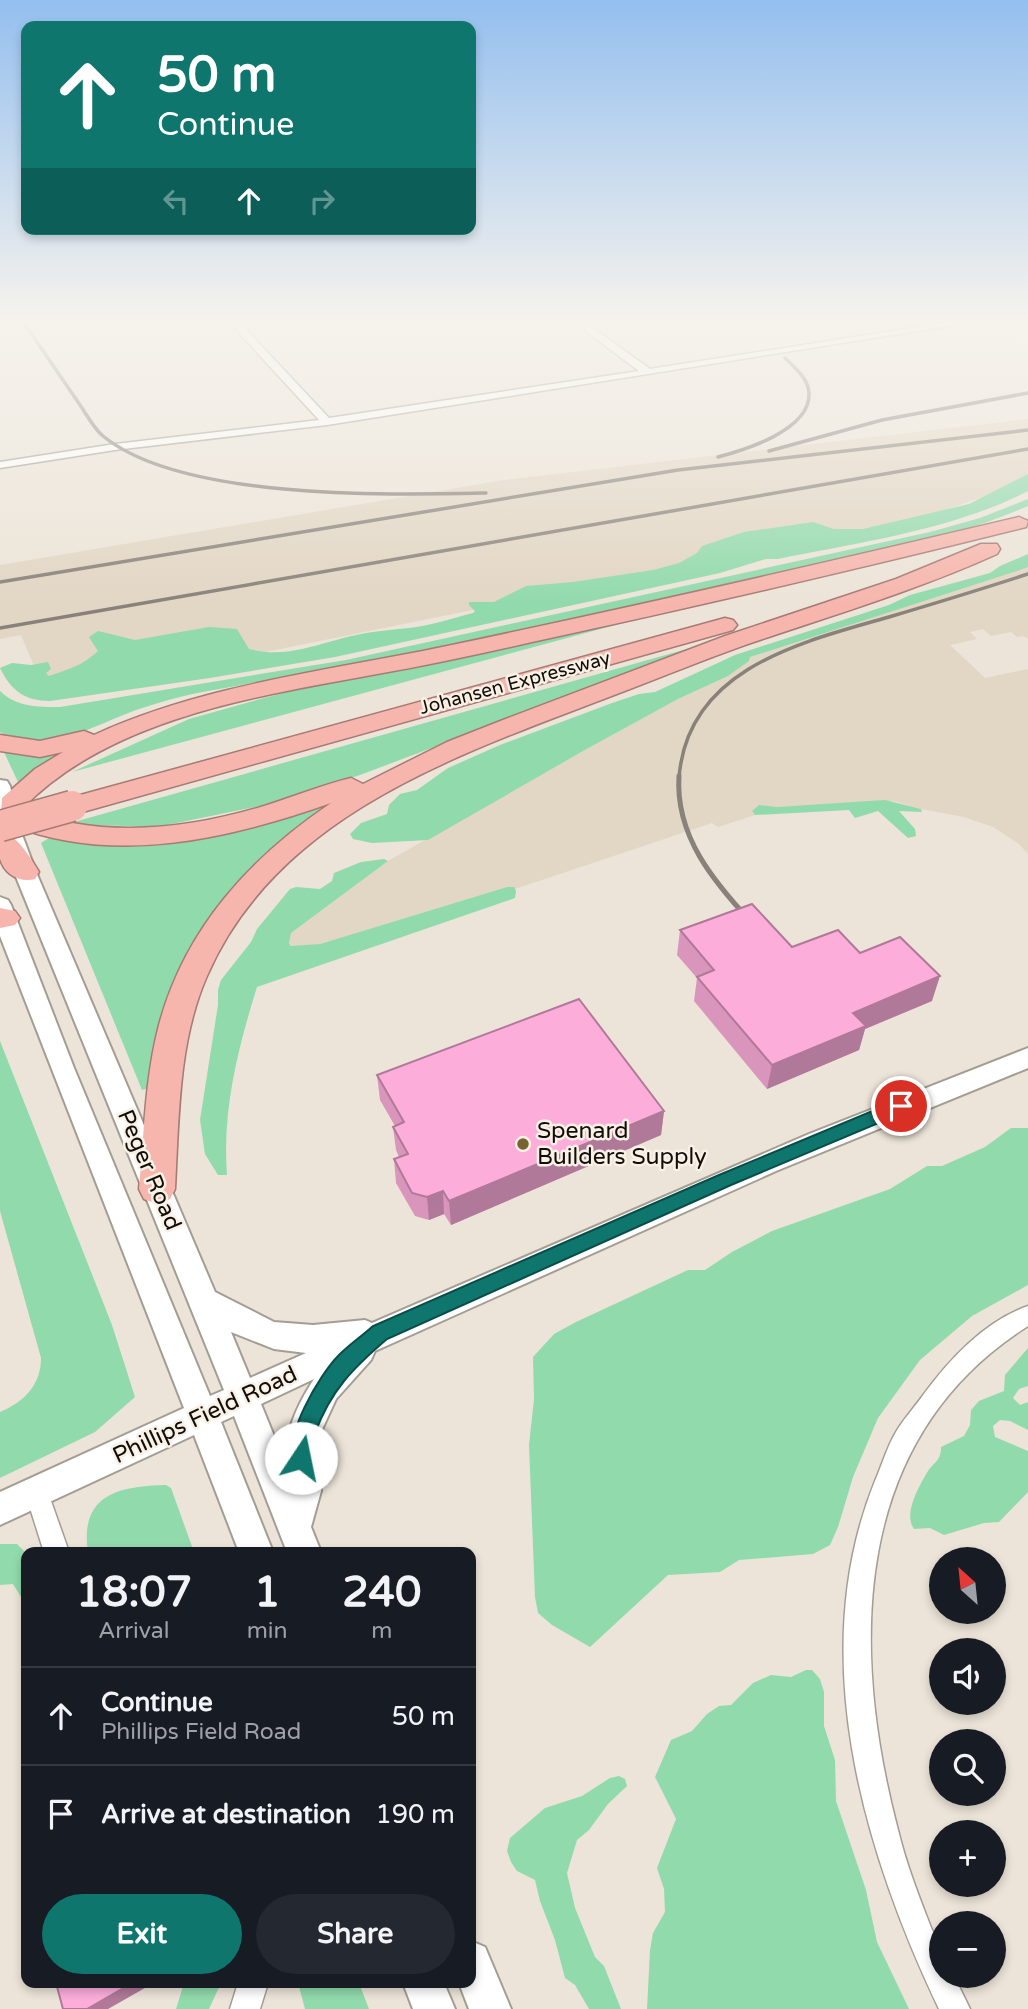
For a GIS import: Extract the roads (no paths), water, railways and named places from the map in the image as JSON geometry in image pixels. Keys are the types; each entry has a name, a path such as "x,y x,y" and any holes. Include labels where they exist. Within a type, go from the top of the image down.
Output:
{"highway":[{"name":"Johansen Expressway","path":"1,814 989,549 1025,526"},
{"name":"Johansen Expressway","path":"72,796 1025,526"},
{"path":"1,814 45,775 89,749 146,723 229,697 444,654 1025,526"},
{"path":"1,814 28,825 112,838 220,825 296,805 752,634 931,575 989,549"},
{"path":"0,743 24,749 55,748 172,705 229,697"},
{"path":"157,1189 164,1077 171,1038 192,973 228,911 253,878 339,807 473,740"},
{"path":"1,814 25,872"}],"main road":[{"name":"Peger Road","path":"25,872 203,1300 299,1540"},
{"name":"Peger Road","path":"2,914 61,1068 204,1416 254,1547"},
{"name":"Phillips Field Road","path":"0,1509 380,1333 878,1115 1028,1058"},
{"path":"203,1300 261,1332 285,1338 306,1339 380,1333"},
{"path":"299,1540 306,1488 301,1458 303,1437 311,1416 323,1392 344,1363 380,1333"},
{"path":"476,1973 491,2009"},
{"path":"426,1988 434,2009"}],"street":[{"path":"322,417 327,422"},
{"path":"0,465 115,447 361,417"},
{"path":"956,2009 916,1924 892,1858 869,1769 857,1666 858,1594 876,1509 887,1475 915,1421 952,1373 1001,1331 1028,1315"},
{"path":"37,1492 55,1547"}],"railway":[{"path":"88,417 103,436 138,457 182,472 232,483 342,493 486,493"},
{"path":"718,457 774,436 800,417"},
{"path":"769,451 900,417"},
{"path":"0,582 678,470 1028,430"},
{"path":"0,628 1028,449"},
{"path":"679,778 687,741 703,710 726,685 754,666 821,637 1028,574"},
{"path":"679,778 679,798 690,838 711,874 752,923"}],"place":[{"name":"Spenard Builders Supply","path":"523,1144"}]}
